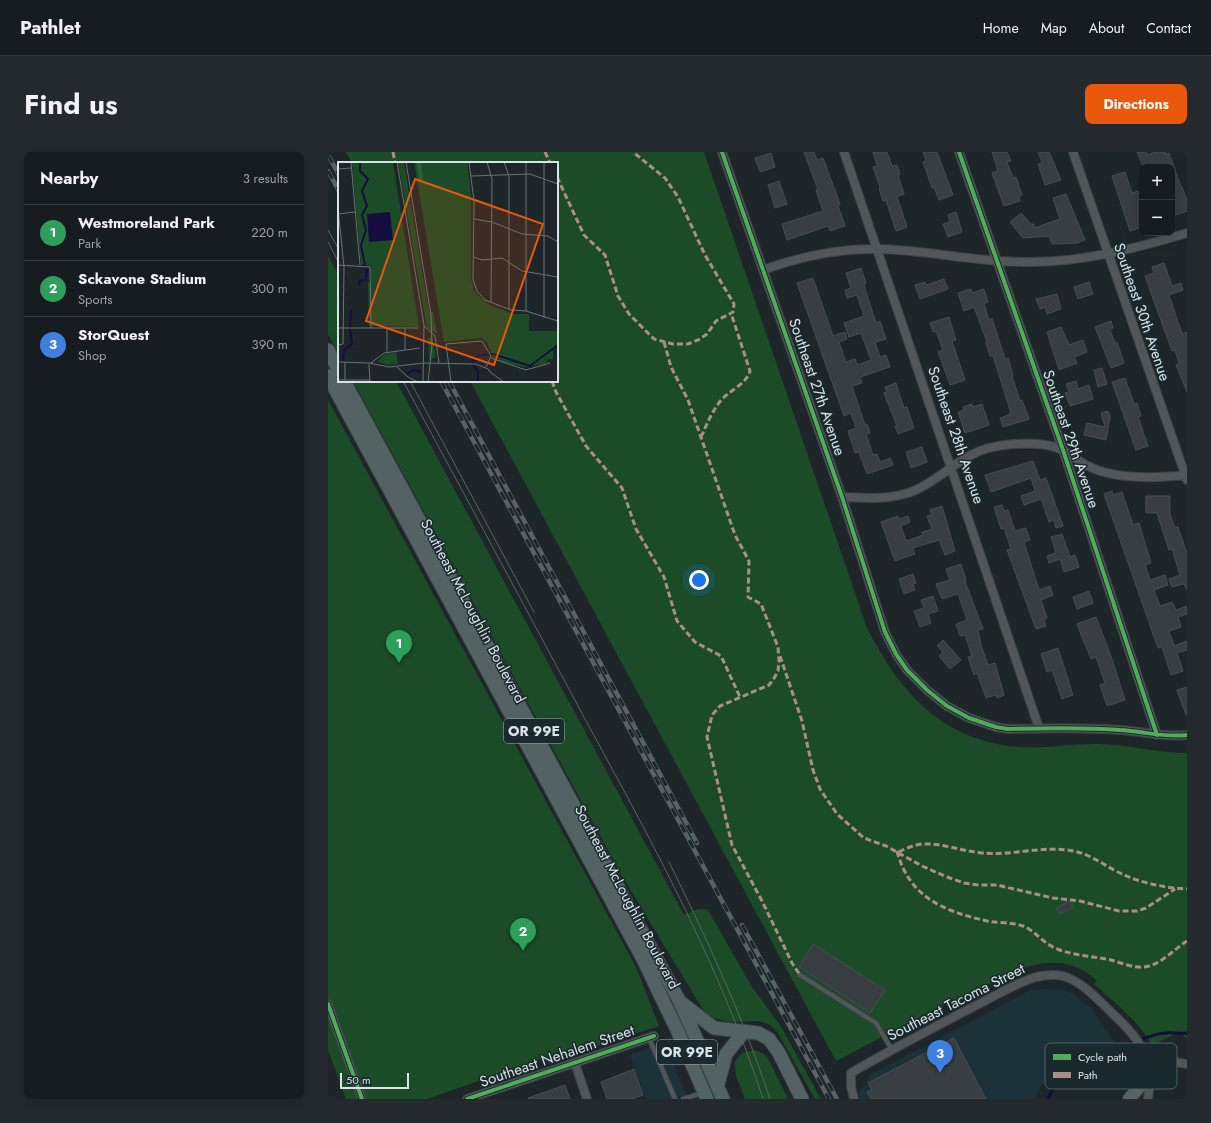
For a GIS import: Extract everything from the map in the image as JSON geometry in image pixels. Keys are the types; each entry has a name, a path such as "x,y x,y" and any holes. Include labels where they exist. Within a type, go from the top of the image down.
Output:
{"highway":[{"path":"328,350 338,369"},
{"name":"Southeast McLoughlin Boulevard","path":"328,376 644,962 675,1025 706,1095"},
{"name":"Southeast McLoughlin Boulevard","path":"345,382 680,1002 724,1099"},
{"path":"680,1002 707,1024 721,1030 743,1033 758,1033 764,1036 774,1044 802,1099"},
{"path":"718,1084 726,1054 743,1033"}],"main road":[{"path":"1128,1099 1134,1089"}],"street":[{"name":"Southeast 27th Avenue","path":"722,152 842,497 885,632 896,654 908,670 927,690 947,706 969,718 996,727 1008,729 1107,729 1175,737 1187,735"},
{"name":"Southeast 28th Avenue","path":"844,152 1039,728"},
{"name":"Southeast 29th Avenue","path":"959,152 1063,450 1157,735"},
{"name":"Southeast 30th Avenue","path":"1073,152 1107,255 1186,477"},
{"path":"763,270 785,262 818,255 877,249 996,261 1039,262 1107,255 1131,250 1187,233"},
{"path":"842,497 893,498 927,484 970,455 991,447 1014,444 1045,444 1063,450 1088,467 1105,472 1145,478 1186,477"},
{"name":"Southeast Tacoma Street","path":"854,1099 851,1087 851,1073 1015,986 1046,975 1064,976 1088,990 1130,1029 1137,1037 1139,1043"},
{"path":"328,1004 362,1099"},
{"name":"Southeast Nehalem Street","path":"469,1099 651,1036"},
{"path":"1177,1062 1187,1064"},
{"path":"574,1063 587,1099"}],"lane":[{"path":"800,975 876,1023 892,1050"},
{"path":"651,1036 675,1099"},
{"path":"683,1099 706,1095"}],"shaded area":[{"path":"1056,989 1070,992 1091,1008 1114,1042 1045,1043 1045,1082 1041,1085 1035,1099 860,1099 858,1096 859,1092 867,1084 869,1075 1031,990"},
{"path":"665,1042 688,1099 646,1099 630,1055"}],"green space":[{"path":"346,152 704,152 867,628 894,673 909,692 926,709 945,723 967,734 991,743 1018,747 1100,744 1165,752 1187,753 1187,1039 1180,1032 1158,1043 1151,1043 1138,1025 1094,984 1097,981 1080,969 1062,963 1044,963 1008,975 957,1002 955,999 836,1061 471,382 558,382 558,162 351,162"},
{"path":"328,256 338,274 338,352 328,334"},
{"path":"354,382 397,382 684,915 698,909 708,910 752,987 780,1025 821,1099 815,1099 776,1030 768,1024 759,1021 729,1022 711,1017 705,1013 622,876"},
{"path":"328,400 636,967 659,1026 561,1058 559,1053 427,1099 346,1099 328,1050"},
{"path":"755,1050 764,1054 768,1058 788,1099 745,1099 736,1076 735,1062 742,1053"}],"building":[{"path":"804,152 814,152 817,160 823,158 840,204 838,205 845,226 830,231 828,226 787,240 782,224 823,211 816,190 818,190"},
{"path":"873,152 887,152 892,166 897,165 900,174 898,175 904,194 897,197 907,227 896,231 886,200 883,201 879,188 880,187 873,167 877,166"},
{"path":"923,152 937,152 953,195 939,200 934,187 932,188 923,162 926,161"},
{"path":"992,152 1007,152 1011,161 1007,162 1013,178 1016,177 1022,195 1019,197 1020,201 1004,206 992,173 998,171"},
{"path":"1038,152 1049,152 1061,180 1045,185 1038,164 1042,163"},
{"path":"1137,152 1146,152 1147,155 1156,152 1165,152 1166,154 1169,153 1173,164 1142,164"},
{"path":"771,153 775,167 760,172 755,158"},
{"path":"1175,170 1187,200 1187,211 1175,215"},
{"path":"1125,172 1132,193 1138,191 1139,228 1130,231 1112,176"},
{"path":"779,181 787,204 775,208 768,185"},
{"path":"1066,194 1085,240 1077,243 1052,244 1049,236 1023,238 1010,222 1021,213 1031,224 1034,224 1034,228 1060,219 1053,198"},
{"path":"956,212 962,232 948,237 943,224 950,222 948,215"},
{"path":"1164,263 1172,286 1181,283 1183,290 1169,295 1182,334 1187,332 1187,392 1176,365 1179,364 1175,350 1172,351 1145,276 1154,273 1152,267"},
{"path":"861,268 866,283 864,284 866,292 876,323 880,321 886,339 875,342 880,357 886,355 890,367 860,377 862,383 852,386 865,425 867,424 870,433 866,434 873,455 877,454 880,462 890,458 893,465 867,474 859,452 855,453 848,431 856,428 851,413 844,416 797,283 813,278 833,336 845,332 847,339 839,342 846,362 855,359 857,365 871,360 861,333 849,337 844,323 864,316 857,295 847,298 845,290 851,288 846,273"},
{"path":"944,279 948,289 920,299 915,285 925,282 926,285"},
{"path":"1089,282 1093,294 1078,299 1074,287"},
{"path":"971,289 972,293 984,289 988,302 984,304 989,320 992,318 1005,359 1008,358 1020,401 1022,400 1029,419 1003,427 1000,418 1011,414 993,356 990,356 987,342 974,307 964,311 958,293"},
{"path":"1057,294 1061,309 1047,314 1045,307 1040,309 1036,299"},
{"path":"949,317 956,340 952,341 965,380 950,385 938,352 943,350 936,331 933,332 930,323"},
{"path":"1111,321 1113,328 1110,330 1115,343 1117,342 1124,363 1111,368 1095,327"},
{"path":"1061,327 1069,345 1083,340 1087,352 1074,357 1077,363 1059,370 1047,332"},
{"path":"1102,368 1107,384 1098,387 1094,370"},
{"path":"1125,378 1134,404 1137,403 1141,416 1138,417 1148,446 1136,450 1112,382"},
{"path":"1076,381 1078,389 1089,385 1093,399 1070,406 1065,393 1069,392 1066,384"},
{"path":"896,383 904,408 907,407 914,428 898,434 895,426 897,426 884,393 887,392 885,387"},
{"path":"972,404 973,407 982,404 989,425 965,433 958,412 964,410 963,407"},
{"path":"1108,411 1110,417 1106,440 1084,435 1087,423 1105,427 1101,413"},
{"path":"922,447 927,462 911,468 906,452"},
{"path":"1033,461 1040,480 1046,478 1063,526 1056,528 1054,520 1049,522 1041,499 1024,505 1021,496 1035,491 1031,478 991,492 985,475"},
{"path":"1112,491 1113,495 1122,492 1133,525 1139,523 1151,563 1145,565 1150,580 1165,575 1168,585 1154,590 1160,606 1172,602 1176,610 1187,606 1187,614 1178,617 1181,627 1169,631 1174,646 1187,641 1187,650 1177,653 1183,671 1171,675 1162,647 1158,648 1104,494"},
{"path":"1146,496 1170,496 1170,514 1175,528 1178,527 1187,554 1187,590 1184,584 1172,587 1169,579 1180,575 1172,549 1169,550 1157,513 1146,513"},
{"path":"1002,505 1004,511 1008,510 1015,531 1026,528 1030,540 1024,542 1039,590 1050,586 1053,595 1041,600 1047,618 1044,619 1046,626 1036,629 1007,550 1011,549 1004,528 1001,529 994,507"},
{"path":"942,506 955,551 945,555 939,540 913,548 915,554 895,561 881,522 898,516 899,519 908,516 910,522 901,526 906,541 923,535 922,532 932,529 927,516 932,515 930,510"},
{"path":"1062,534 1070,557 1075,555 1079,567 1064,572 1060,559 1049,563 1047,556 1056,553 1051,537"},
{"path":"961,564 966,580 965,581 983,629 978,630 981,645 988,665 995,663 1004,695 997,698 996,695 986,698 977,673 974,675 968,657 972,656 965,635 960,636 956,624 967,620 958,594 942,599 936,584 950,580 946,569"},
{"path":"913,574 916,583 913,584 915,590 904,594 899,579"},
{"path":"1089,591 1093,603 1077,609 1073,597"},
{"path":"933,596 938,611 928,614 931,623 920,627 914,611 924,608 921,600"},
{"path":"1096,617 1112,659 1125,700 1107,706 1100,685 1105,683 1096,657 1091,659 1077,624"},
{"path":"943,640 961,660 950,669 939,656 943,652 937,646"},
{"path":"1058,648 1073,695 1062,699 1052,670 1047,672 1041,654"},
{"path":"1187,687 1187,715 1186,715 1177,690"},
{"path":"1070,901 1073,907 1060,914 1056,908"},
{"path":"813,944 885,990 870,1013 799,967"},
{"path":"954,1038 986,1099 871,1099 867,1092 872,1089 868,1083"},
{"path":"634,1069 643,1095 632,1099 607,1099 601,1082"},
{"path":"565,1085 570,1099 528,1098"}],"waterway":[{"path":"1133,1043 1156,1035 1168,1033 1187,1033"},
{"path":"1048,1099 1052,1089"}],"tram line":[{"path":"328,230 338,248"},
{"path":"328,242 338,261"},
{"path":"404,382 686,910 728,1003 763,1099"},
{"path":"411,382 534,612"},
{"path":"669,862 724,979 748,1038 770,1099"}],"railway":[{"path":"328,155 338,173"},
{"path":"328,171 338,189"},
{"path":"442,382 829,1099"},
{"path":"450,382 697,843"},
{"path":"742,925 837,1099"}],"marked path":[{"path":"393,152 395,162"},
{"path":"545,152 550,162"},
{"path":"558,179 584,235 605,255 618,296 629,314 654,339 673,344 688,344 700,339 707,334 716,321 733,312 734,304 705,255 678,197 665,178 633,152"},
{"path":"701,437 718,404 746,379 750,371 731,313"},
{"path":"664,342 671,367 688,400 735,535 749,561 748,597 761,604 778,647 778,671 773,680 769,685 720,706 712,715 707,737 732,845 762,901 792,963 800,975"},
{"path":"552,382 556,392 586,446 622,488 636,529 664,577 677,621 695,642 721,656 740,697"},
{"path":"780,656 802,721 813,770 820,789 837,814 864,838 886,846 922,866 964,883 997,885 1053,898 1080,901 1119,911 1137,911 1146,908 1175,889"},
{"path":"899,852 922,844 993,854 1062,849 1086,855 1137,880 1171,888 1187,889"},
{"path":"897,851 910,880 919,891 930,900 942,907 971,917 987,921 1023,926 1031,930 1046,943 1062,951 1111,960 1131,966 1144,967 1150,966 1161,960 1187,941"}],"cycle path":[{"path":"722,152 842,497 885,632 896,654 907,670 927,690 947,706 969,718 996,727 1008,729 1092,728 1170,736 1187,735"},
{"path":"959,152 1063,450 1157,735"},
{"path":"328,1004 362,1099"},
{"path":"467,1099 654,1036"}],"place":[{"name":"Westmoreland Park","path":"399,663"},
{"name":"Sckavone Stadium","path":"523,951"},
{"name":"StorQuest","path":"940,1073"}]}
